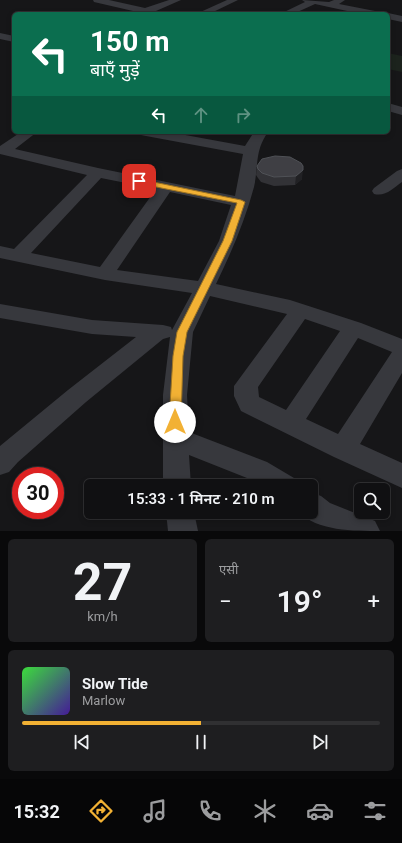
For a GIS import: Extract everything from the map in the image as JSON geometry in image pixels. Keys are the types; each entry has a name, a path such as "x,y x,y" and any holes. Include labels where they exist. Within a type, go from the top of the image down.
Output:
{"street":[{"path":"97,0 150,12"},
{"path":"146,11 177,0"},
{"path":"206,12 234,0"},
{"path":"330,5 341,0"},
{"path":"289,12 310,1 365,12"},
{"path":"390,16 402,18"},
{"path":"0,36 12,39"},
{"path":"390,108 402,111"},
{"path":"2,150 27,134"},
{"path":"157,134 251,151"},
{"path":"177,479 175,395 178,356 182,332 228,241 246,186 251,151 254,141 259,134"},
{"path":"2,150 98,173 241,202"},
{"path":"9,254 98,173"},
{"path":"380,191 402,174"},
{"path":"105,274 166,186"},
{"path":"9,254 105,274 204,288 282,305 353,328 402,347"},
{"path":"0,311 92,327 158,332 182,332"},
{"path":"300,311 246,386 246,396 250,404 402,476"},
{"path":"290,424 353,328"},
{"path":"3,455 158,332"},
{"path":"343,449 402,354"},
{"path":"176,438 257,470 272,479"},
{"path":"318,510 365,531"},
{"path":"181,519 183,531"}],"shaded area":[{"path":"390,53 402,56 402,72 390,69"}],"building":[{"path":"275,156 290,157 301,163 303,170 296,176 274,177 262,173 258,169 257,166 262,159"}],"route":[{"path":"139,181 241,202 228,241 182,332 178,356 175,395 175,422"}]}
